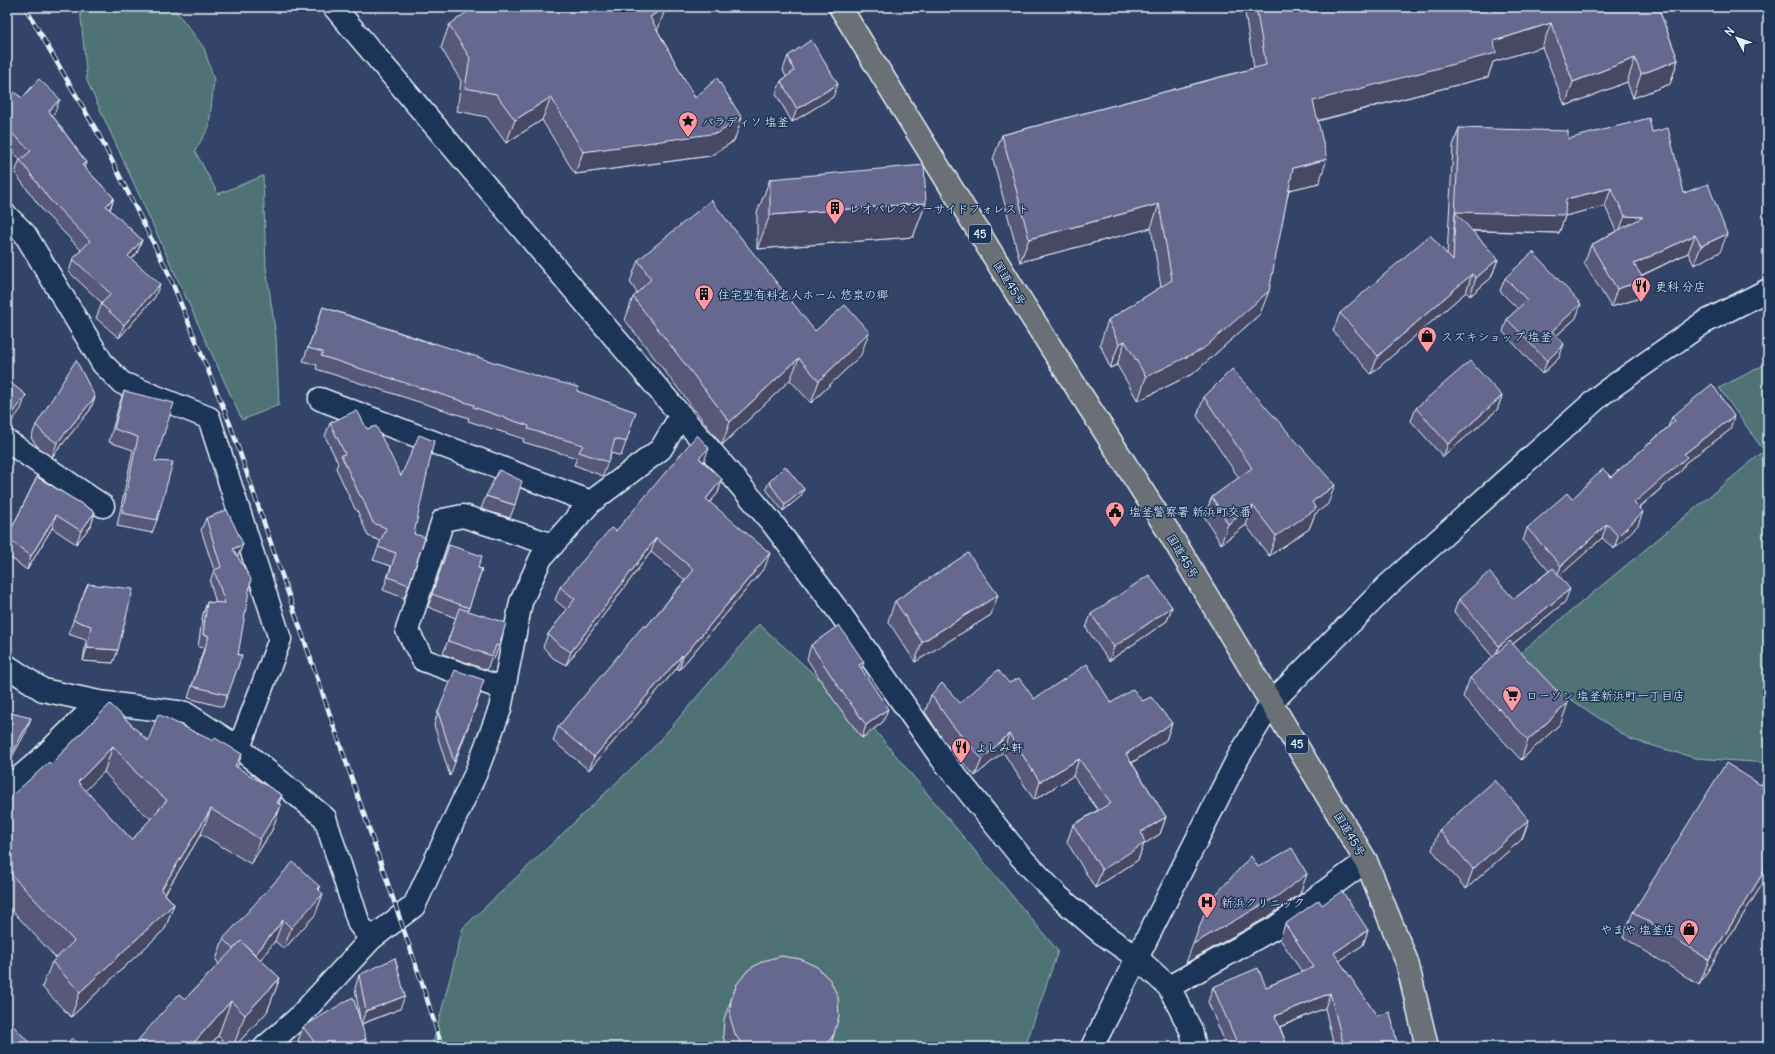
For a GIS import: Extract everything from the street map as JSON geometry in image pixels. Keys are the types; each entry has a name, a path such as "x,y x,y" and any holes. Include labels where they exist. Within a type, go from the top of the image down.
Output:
{"highway":[{"name":"国道45号","path":"840,7 1015,292 1170,534 1366,861 1407,962 1427,1047"}],"street":[{"path":"334,7 773,524 842,616 942,759 1021,857 1058,896 1100,932 1136,957 1169,987 1190,1030 1195,1047"},
{"path":"7,216 25,234 103,364 122,383 209,418 280,639 239,748"},
{"path":"1092,1047 1136,957 1238,758 1272,702 1388,585 1602,394 1703,323 1768,290"},
{"path":"320,399 591,502"},
{"path":"265,1047 297,1019 371,939 414,906 475,775 500,709 521,602 541,558 591,502 661,449 681,415"},
{"path":"7,441 102,506"},
{"path":"504,689 423,660 407,630 443,520 463,516 553,545"},
{"path":"7,666 43,690 99,702 185,712 239,748 325,818 359,924 371,939"},
{"path":"7,788 41,759 99,702"},
{"path":"1169,987 1276,927 1366,861"}],"green space":[{"path":"80,7 173,7 204,48 214,80 209,127 195,151 218,194 263,176 266,267 276,337 279,405 242,420 87,81"},
{"path":"1768,363 1768,763 1695,758 1630,739 1512,660 1764,451 1719,388"},
{"path":"759,624 873,728 1058,951 1025,1047 432,1047 463,928 655,746"}],"building":[{"path":"474,7 665,7 650,17 695,98 717,78 742,118 718,133 583,152 551,97 515,120 496,94 465,88 470,58 449,25"},
{"path":"1256,7 1658,7 1678,60 1641,74 1635,58 1573,82 1551,23 1494,41 1496,53 1313,101 1327,159 1293,168 1269,291 1203,349 1146,377 1125,341 1119,344 1108,320 1172,280 1159,204 1029,239 1002,135 1266,65"},
{"path":"811,40 838,84 797,109 781,81 794,71 788,56"},
{"path":"39,79 60,99 49,111 86,162 82,165 114,198 106,206 142,240 128,256 160,284 124,325 101,304 111,294 73,259 90,241 49,199 20,160 31,151 7,129 7,87 22,98"},
{"path":"1649,118 1652,132 1668,128 1684,193 1708,184 1727,234 1701,246 1695,235 1634,264 1644,280 1617,289 1591,245 1643,217 1625,216 1611,188 1566,199 1565,215 1455,212 1459,128 1568,131 1568,139"},
{"path":"924,165 926,203 770,215 770,179"},
{"path":"711,200 815,331 845,305 869,332 819,381 799,358 730,422 633,297 651,279 638,260"},
{"path":"1455,212 1498,259 1476,278 1472,274 1378,356 1340,313 1430,235 1453,261"},
{"path":"1533,252 1581,304 1552,331 1564,344 1547,361 1507,319 1527,300 1505,278"},
{"path":"323,307 433,344 434,343 543,378 578,387 577,391 636,412 626,442 615,439 608,462 579,452 583,445 528,429 529,426 473,407 474,405 321,356 323,352 308,348"},
{"path":"76,360 95,397 57,443 44,434 36,425"},
{"path":"1470,361 1502,396 1448,444 1416,408"},
{"path":"1232,369 1335,485 1312,502 1316,509 1276,536 1253,506 1228,524 1212,497 1252,468 1204,397"},
{"path":"7,380 26,395 12,415 7,416"},
{"path":"1712,384 1734,416 1684,454 1687,457 1634,503 1643,512 1618,536 1607,524 1561,566 1527,528 1567,493 1572,499 1603,469 1611,477 1675,421 1672,417"},
{"path":"124,391 174,403 155,461 173,462 157,520 122,513 138,437 114,429"},
{"path":"355,411 358,412 367,429 376,426 401,476 419,435 434,441 414,534 425,537 409,585 388,577 396,553 378,547 386,528 373,523 341,455 345,454 330,423"},
{"path":"697,435 709,448 699,458 722,479 706,499 770,553 683,657 682,655 594,757 558,727 644,625 646,627 694,570 656,538 571,652 558,644 548,634 575,599 560,587 611,528 616,531"},
{"path":"785,466 804,489 785,505 769,482"},
{"path":"499,470 522,481 515,505 486,496"},
{"path":"37,477 95,512 81,531 56,515 31,556 7,538"},
{"path":"227,510 243,544 233,549 251,579 238,655 242,655 228,695 192,686 209,636 203,635 207,602 225,603 214,570 221,567 206,518"},
{"path":"449,545 482,556 478,568 482,569 469,608 432,594"},
{"path":"968,553 998,595 922,642 895,601"},
{"path":"1553,568 1570,589 1499,646 1459,599 1489,572 1514,599"},
{"path":"1149,575 1172,607 1114,647 1091,614"},
{"path":"88,584 133,589 118,650 87,648 91,626 73,620"},
{"path":"459,608 506,623 499,646 496,645 492,656 448,641"},
{"path":"839,625 864,662 859,665 888,709 866,725 811,645"},
{"path":"1510,641 1568,703 1528,740 1470,678"},
{"path":"1087,664 1111,703 1133,689 1142,701 1151,697 1172,723 1126,754 1166,817 1141,832 1145,843 1102,870 1073,825 1111,803 1079,759 1040,782 1009,734 982,759 953,726 931,695 942,683 960,703 998,670 1009,683 1019,678 1034,699"},
{"path":"455,670 484,680 480,691 481,692 454,762 438,712"},
{"path":"110,704 148,741 158,714 213,741 215,738 242,754 235,766 282,795 277,803 281,805 260,839 211,809 161,890 174,904 80,992 52,962 74,941 7,870 7,800 49,762 51,764","holes":["113,746 141,778 167,800 132,840 78,782"]},
{"path":"7,712 31,718 8,761 7,761"},
{"path":"1726,763 1761,785 1768,774 1768,865 1709,960 1633,912"},
{"path":"1495,780 1529,820 1473,869 1439,830"},
{"path":"1292,848 1307,874 1276,897 1193,944 1209,902 1251,856 1258,867"},
{"path":"293,862 320,887 318,889 323,894 291,928 283,920 255,955 241,941 233,949 223,939"},
{"path":"1342,891 1368,930 1334,953 1377,1016 1390,1012 1398,1047 1344,1047 1330,993 1275,1016 1286,1043 1278,1047 1239,1047 1213,987 1258,968 1266,987 1314,967 1285,924 1319,900 1322,905"},
{"path":"241,941 280,978 245,1015 231,1001 190,1047 148,1047 139,1039 179,994 185,999"},
{"path":"781,956 800,959 817,967 830,980 838,997 839,1016 834,1034 825,1047 744,1047 735,1034 730,1017 731,1000 737,984 748,970 763,961"},
{"path":"395,958 405,996 366,1011 359,975"},
{"path":"353,997 366,1039 348,1047 318,1047 303,1027"},
{"path":"7,1019 33,1047 7,1047"},
{"path":"72,1038 83,1047 64,1047"}],"railway":[{"path":"25,7 99,135 167,270 230,424 421,980 442,1047"}],"place":[{"name":"パラディソ 塩釜","path":"688,138"},
{"name":"レオパレスシーサイドフォレスト","path":"835,225"},
{"name":"更科 分店","path":"1641,303"},
{"name":"住宅型有料老人ホーム 悠泉の郷","path":"704,311"},
{"name":"スズキショップ 塩釜","path":"1427,353"},
{"name":"塩釜警察署 新浜町交番","path":"1115,528"},
{"name":"ローソン 塩釜新浜町一丁目店","path":"1512,712"},
{"name":"よしみ軒","path":"961,764"},
{"name":"新浜クリニック","path":"1207,919"},
{"name":"やまや 塩釜店","path":"1689,946"}]}
